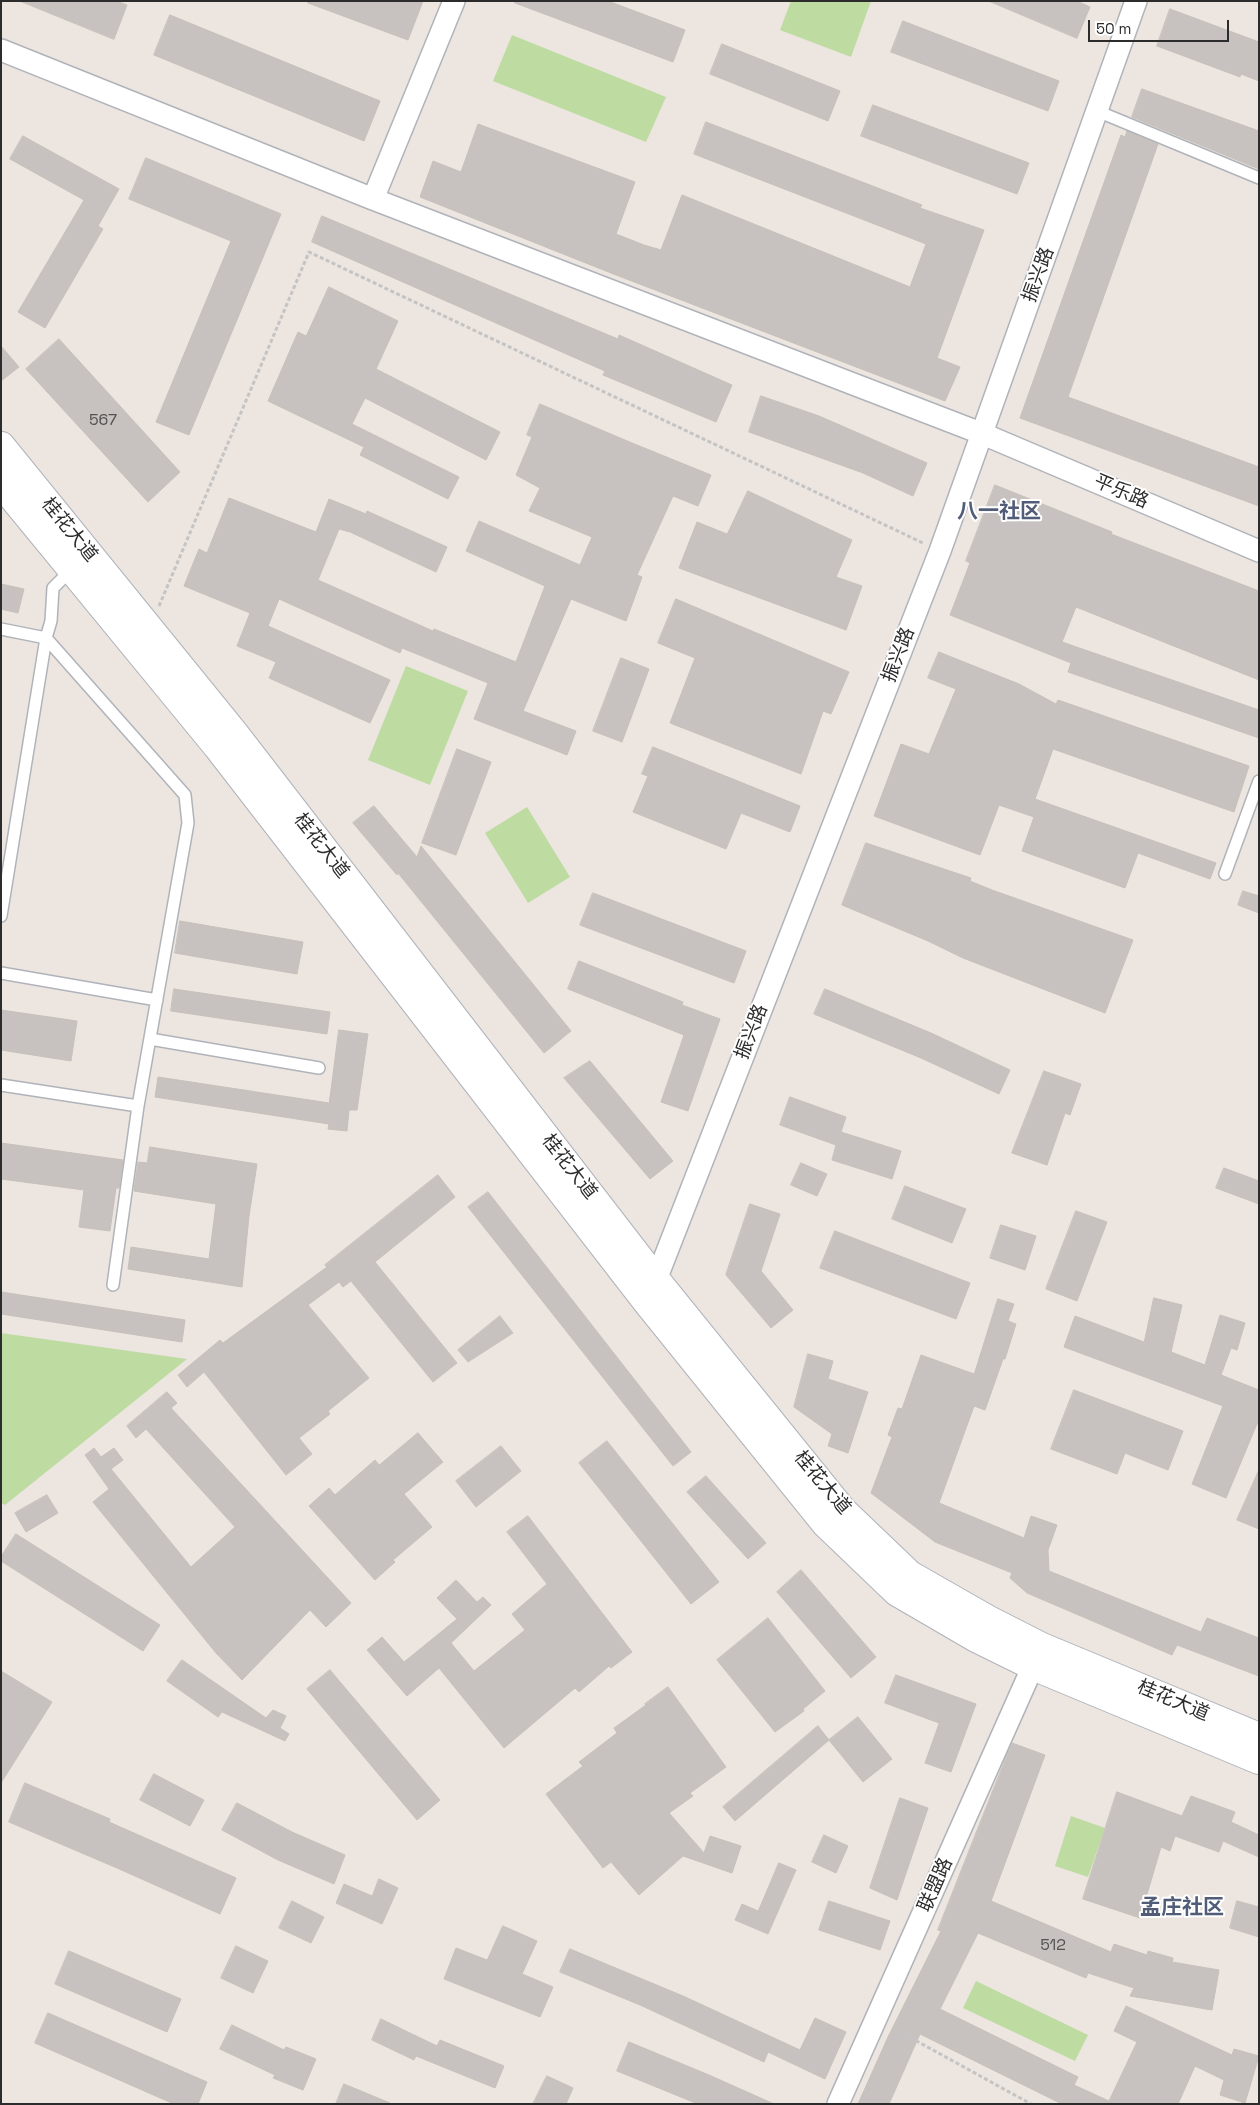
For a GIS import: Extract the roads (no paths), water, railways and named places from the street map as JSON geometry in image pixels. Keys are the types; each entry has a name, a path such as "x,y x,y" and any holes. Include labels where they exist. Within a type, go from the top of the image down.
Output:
{"main road":[{"name":"桂花大道","path":"1,446 234,733 826,1524 897,1592 976,1638 1033,1666 1259,1760"},
{"name":"桂花大道","path":"1,483 73,568 217,746 652,1291 842,1510 910,1575 987,1619 1042,1647 1259,1737"}],"street":[{"path":"373,199 454,1"},
{"name":"振兴路","path":"652,1291 940,551 1136,1"},
{"name":"平乐路","path":"1,50 373,199 983,434 1259,551"},
{"name":"联盟路","path":"838,2104 1033,1666"}],"lane":[{"path":"1097,110 1259,178"},
{"path":"1,916 46,638 51,621 53,588 73,568"},
{"path":"1,629 46,638 184,795 188,824 138,1106 113,1285"},
{"path":"1226,874 1259,781"},
{"path":"1,973 157,1000"},
{"path":"150,1039 319,1068"},
{"path":"1,1085 138,1106"}],"district":[{"name":"八一社区","path":"999,512"},
{"name":"孟庄社区","path":"1182,1908"}]}
